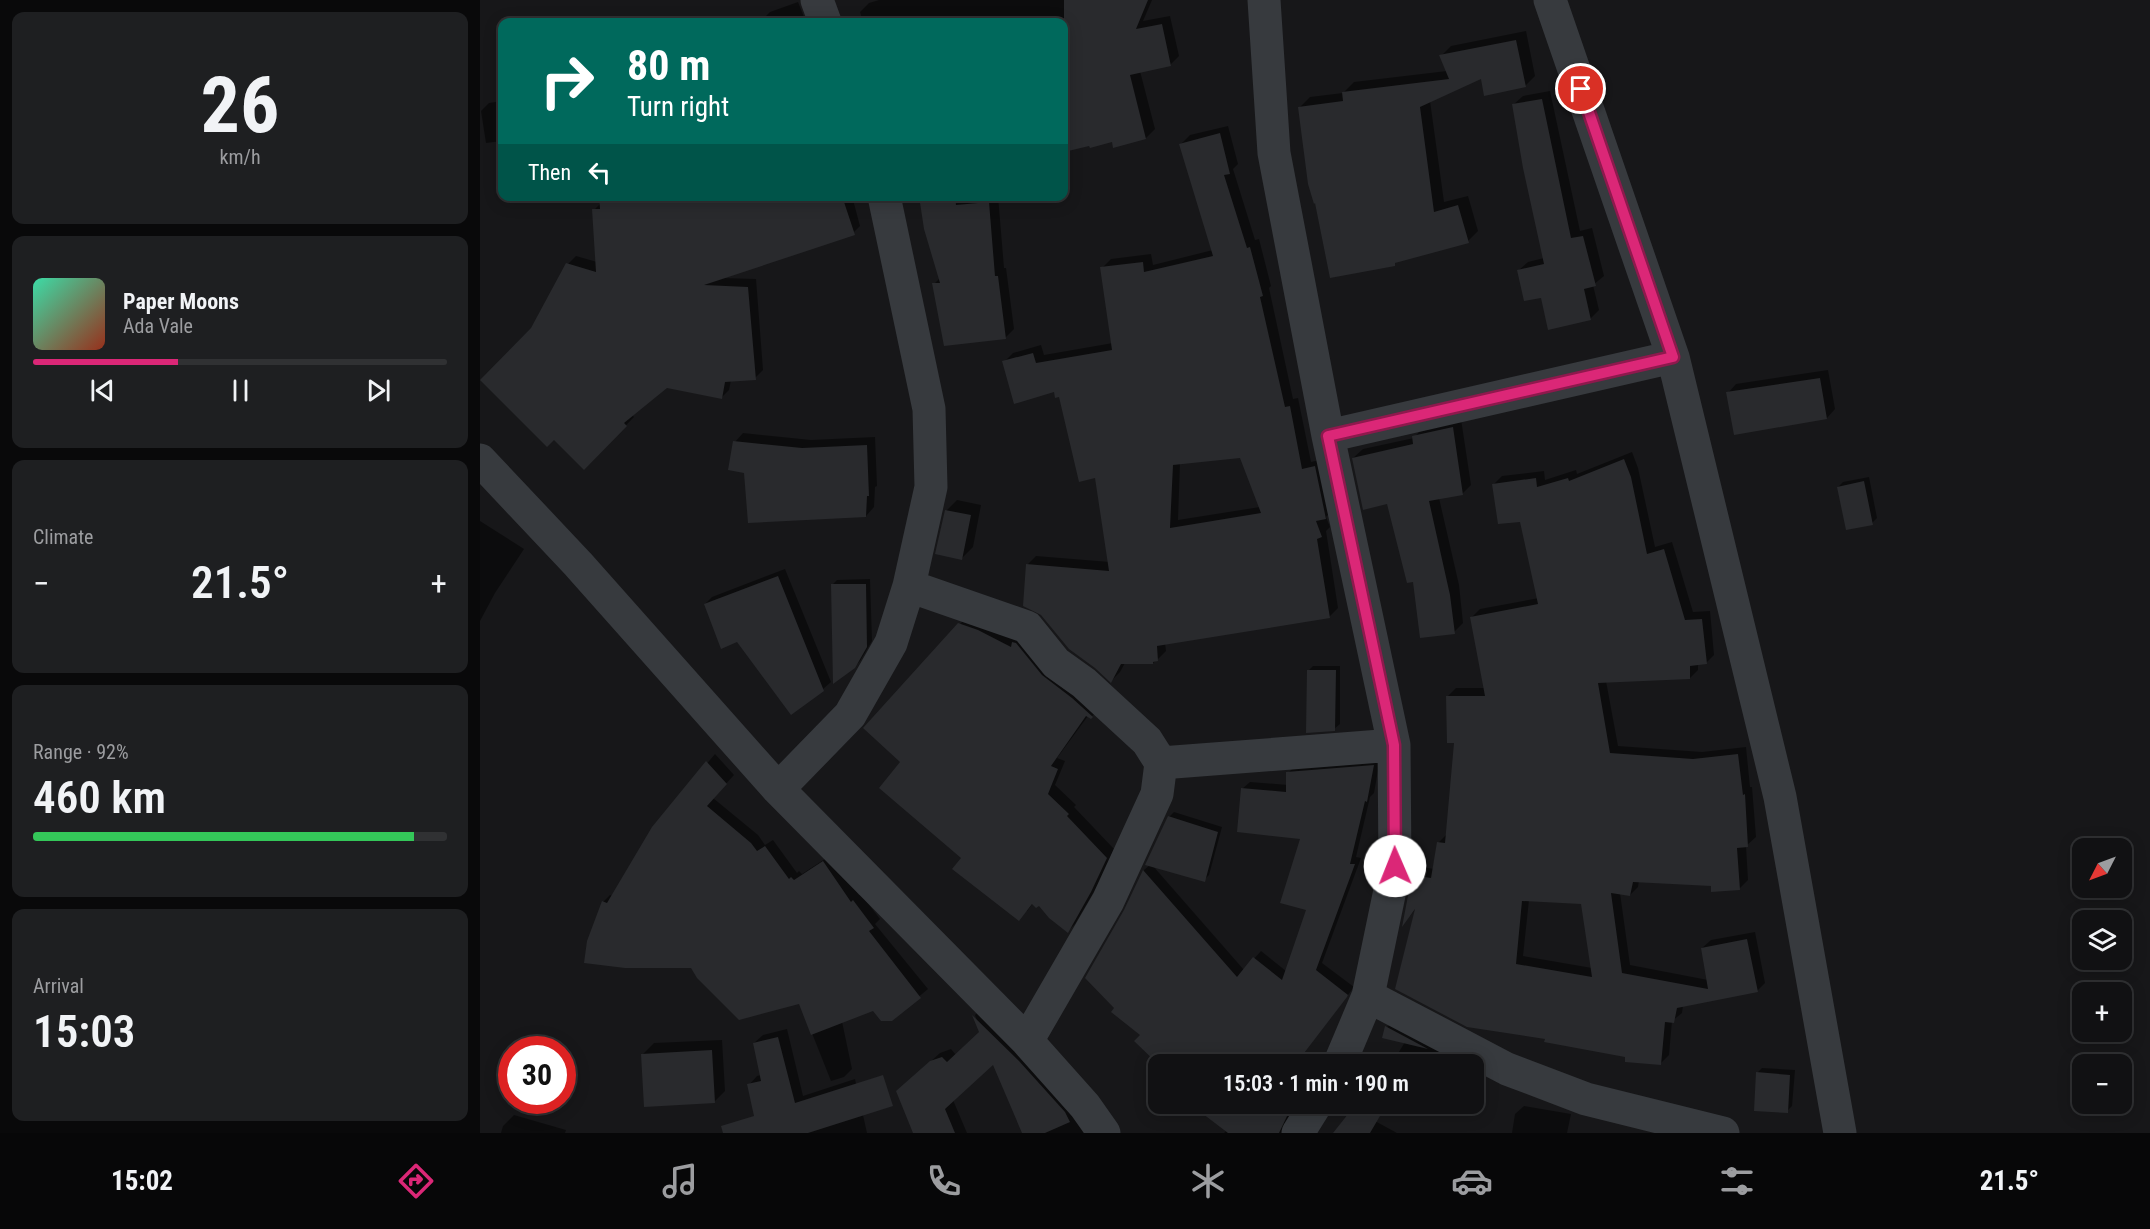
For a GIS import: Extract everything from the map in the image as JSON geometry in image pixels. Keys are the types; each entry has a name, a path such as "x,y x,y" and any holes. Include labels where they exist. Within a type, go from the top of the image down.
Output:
{"street":[{"path":"817,0 824,18"},
{"path":"1264,0 1274,153 1328,436 1394,745 1395,866 1368,996 1344,1054"},
{"path":"1550,0 1673,357 1780,797 1840,1133"},
{"path":"778,789 849,716 891,643 909,586 931,487 929,409 885,201"},
{"path":"1328,436 1673,357"},
{"path":"480,460 578,564 778,789 1027,1041 1085,1106 1104,1133"},
{"path":"909,586 1027,627 1056,663 1084,683 1147,741 1161,763 1157,794 1108,901 1027,1041"},
{"path":"1161,763 1394,745"},
{"path":"1368,996 1508,1070 1586,1099 1723,1133"},
{"path":"1298,1133 1310,1114"}],"building":[{"path":"1064,0 1148,0 1136,29 1162,24 1171,66 1130,75 1146,139 1113,148 1112,142 1068,151 1068,18 1064,18"},
{"path":"1516,40 1526,87 1484,96 1481,79 1420,107 1434,212 1458,205 1469,243 1395,263 1395,266 1330,278 1315,203 1308,184 1298,107 1343,101 1342,92 1449,79 1439,55"},
{"path":"1542,99 1571,238 1583,236 1596,286 1584,289 1591,320 1548,330 1541,298 1524,301 1517,270 1544,264 1512,104"},
{"path":"1220,133 1230,174 1224,175 1247,248 1250,247 1263,296 1260,297 1285,407 1290,406 1302,469 1315,466 1326,519 1316,521 1322,537 1317,539 1330,618 1157,646 1158,661 1153,664 1121,664 1111,683 1069,649 1041,615 1023,606 1026,564 1109,571 1095,478 1079,482 1059,397 1055,398 1054,392 1014,404 1002,361 1033,353 1036,363 1112,350 1100,267 1143,262 1144,272 1213,256 1179,144","holes":["1240,458 1261,513 1170,528 1173,465"]},
{"path":"599,201 844,201 855,235 704,285 748,287 756,380 725,382 722,399 667,388 624,423 627,426 584,470 554,440 547,447 480,380 531,328 566,263 596,272 592,209 600,209"},
{"path":"920,201 956,201 956,205 989,202 995,276 998,276 1006,339 944,346 932,283 940,283 924,229"},
{"path":"1820,378 1827,419 1734,435 1726,392"},
{"path":"1453,427 1463,495 1429,501 1450,595 1455,634 1420,638 1413,582 1407,583 1387,504 1363,510 1352,458 1413,444 1412,436"},
{"path":"733,441 802,448 867,445 869,496 867,496 866,517 748,523 744,473 728,470"},
{"path":"1624,459 1631,477 1647,554 1664,549 1685,620 1702,619 1707,664 1690,666 1690,679 1598,683 1610,753 1693,759 1738,754 1743,795 1745,794 1748,847 1737,848 1740,890 1711,892 1711,886 1633,882 1630,896 1611,893 1622,973 1708,989 1701,948 1747,939 1758,992 1677,1008 1674,1023 1665,1022 1661,1065 1625,1062 1625,1057 1544,1042 1545,1039 1467,1027 1395,989 1415,909 1402,927 1412,875 1431,878 1437,842 1445,843 1454,743 1447,743 1446,696 1485,696 1470,617 1538,604 1520,522 1498,524 1492,484 1536,478 1537,487 1568,478 1569,481","holes":["1522,901 1581,904 1592,977 1516,964"]},
{"path":"1864,481 1873,525 1846,530 1837,487"},
{"path":"945,510 971,515 962,560 935,554"},
{"path":"778,576 824,691 791,715 737,642 721,649 704,604"},
{"path":"831,584 866,584 867,647 855,668 833,684"},
{"path":"958,623 978,630 1011,647 1012,642 1016,643 1042,675 1093,717 1091,719 1086,716 1051,766 1058,769 1048,794 1069,814 1067,816 1107,858 1068,933 1049,918 1039,906 1036,908 1032,904 1019,921 952,869 961,858 879,788 900,762 863,728"},
{"path":"1307,670 1336,670 1335,731 1306,733"},
{"path":"706,761 727,784 707,806 751,843 757,851 765,846 789,879 791,877 794,880 823,861 851,902 853,900 874,928 869,931 921,998 892,1021 881,1021 873,1011 811,1035 799,1004 739,1020 697,978 691,968 625,968 584,963 587,941 602,901 607,903 652,827"},
{"path":"1374,765 1367,802 1365,801 1350,864 1355,864 1316,970 1348,995 1303,1054 1148,1054 1134,1041 1140,1035 1111,1012 1114,1008 1085,978 1124,910 1143,870 1237,977 1253,957 1282,980 1306,910 1280,903 1300,839 1237,832 1241,788 1286,792 1286,772"},
{"path":"1168,816 1218,832 1205,882 1145,865"},
{"path":"972,1015 1019,1061 1065,1112 1070,1122 1045,1133 1022,1133 993,1065 945,1109 955,1133 913,1133 896,1091 930,1061 942,1057 947,1062 979,1032"},
{"path":"1385,1026 1428,1049 1382,1038"},
{"path":"778,1037 795,1103 883,1075 893,1106 808,1133 723,1133 721,1126 754,1116 747,1084 761,1081 753,1043"},
{"path":"712,1050 715,1103 644,1107 641,1054"},
{"path":"1756,1072 1790,1075 1788,1113 1754,1111"},
{"path":"1203,1114 1288,1114 1279,1133 1228,1133"},
{"path":"1348,1114 1381,1114 1370,1133 1333,1133"}],"route":[{"path":"1395,866 1394,745 1328,436 1673,357 1581,89"}]}
